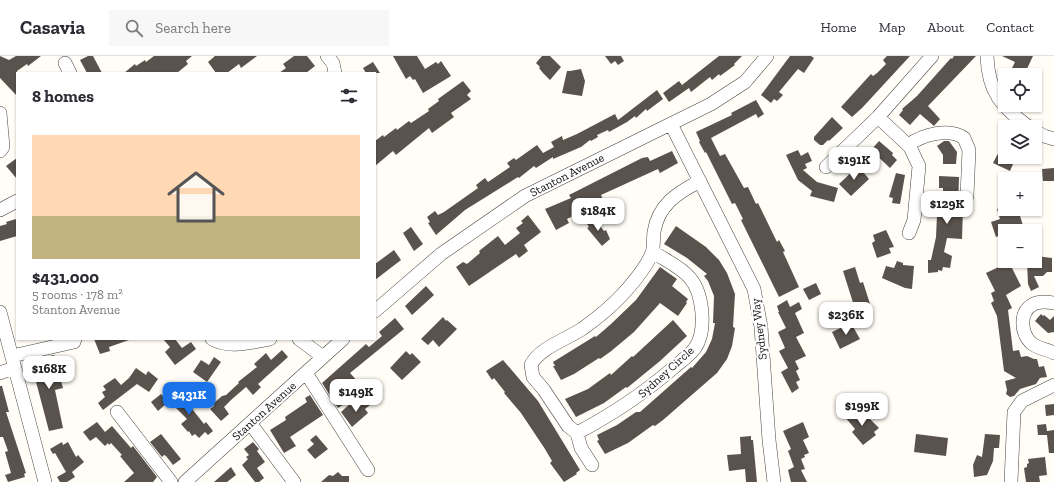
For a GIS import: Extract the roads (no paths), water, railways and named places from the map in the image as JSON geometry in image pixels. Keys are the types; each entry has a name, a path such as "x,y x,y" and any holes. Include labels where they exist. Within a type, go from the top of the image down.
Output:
{"street":[{"name":"Stanton Avenue","path":"376,310 441,254 525,196 711,104 741,86 767,56"},
{"path":"826,167 878,117 932,56"},
{"path":"987,56 990,80 995,94 1009,110 1021,120"},
{"path":"0,113 3,147 0,151"},
{"path":"878,117 908,145 919,166 914,220 909,233"},
{"name":"Sydney Way","path":"671,124 754,289 761,327 769,440 774,482"},
{"path":"908,145 916,139 939,134 954,134 964,138 969,150 967,196"},
{"path":"1042,135 1054,139"},
{"path":"592,465 581,448 577,433 568,426 544,390 533,377 531,365 538,355 583,328 611,306 630,286 653,252 652,242 655,225 663,208 675,195 700,181"},
{"path":"0,210 16,202"},
{"name":"Sydney Circle","path":"577,433 635,399 691,352 699,341 702,310 699,292 684,272 653,252"},
{"path":"1054,303 1037,303 1032,305 1022,318 1023,329 1031,343 1037,347 1054,353"},
{"path":"0,312 45,482"},
{"path":"0,373 13,362 74,342 75,340"},
{"path":"214,340 221,343 237,345 264,340"},
{"path":"300,340 323,357"},
{"name":"Stanton Avenue","path":"185,482 342,340"},
{"path":"306,374 368,470"},
{"path":"1009,482 1014,412 1022,401 1054,385"},
{"path":"117,412 171,482"},
{"path":"250,423 294,482"}]}
